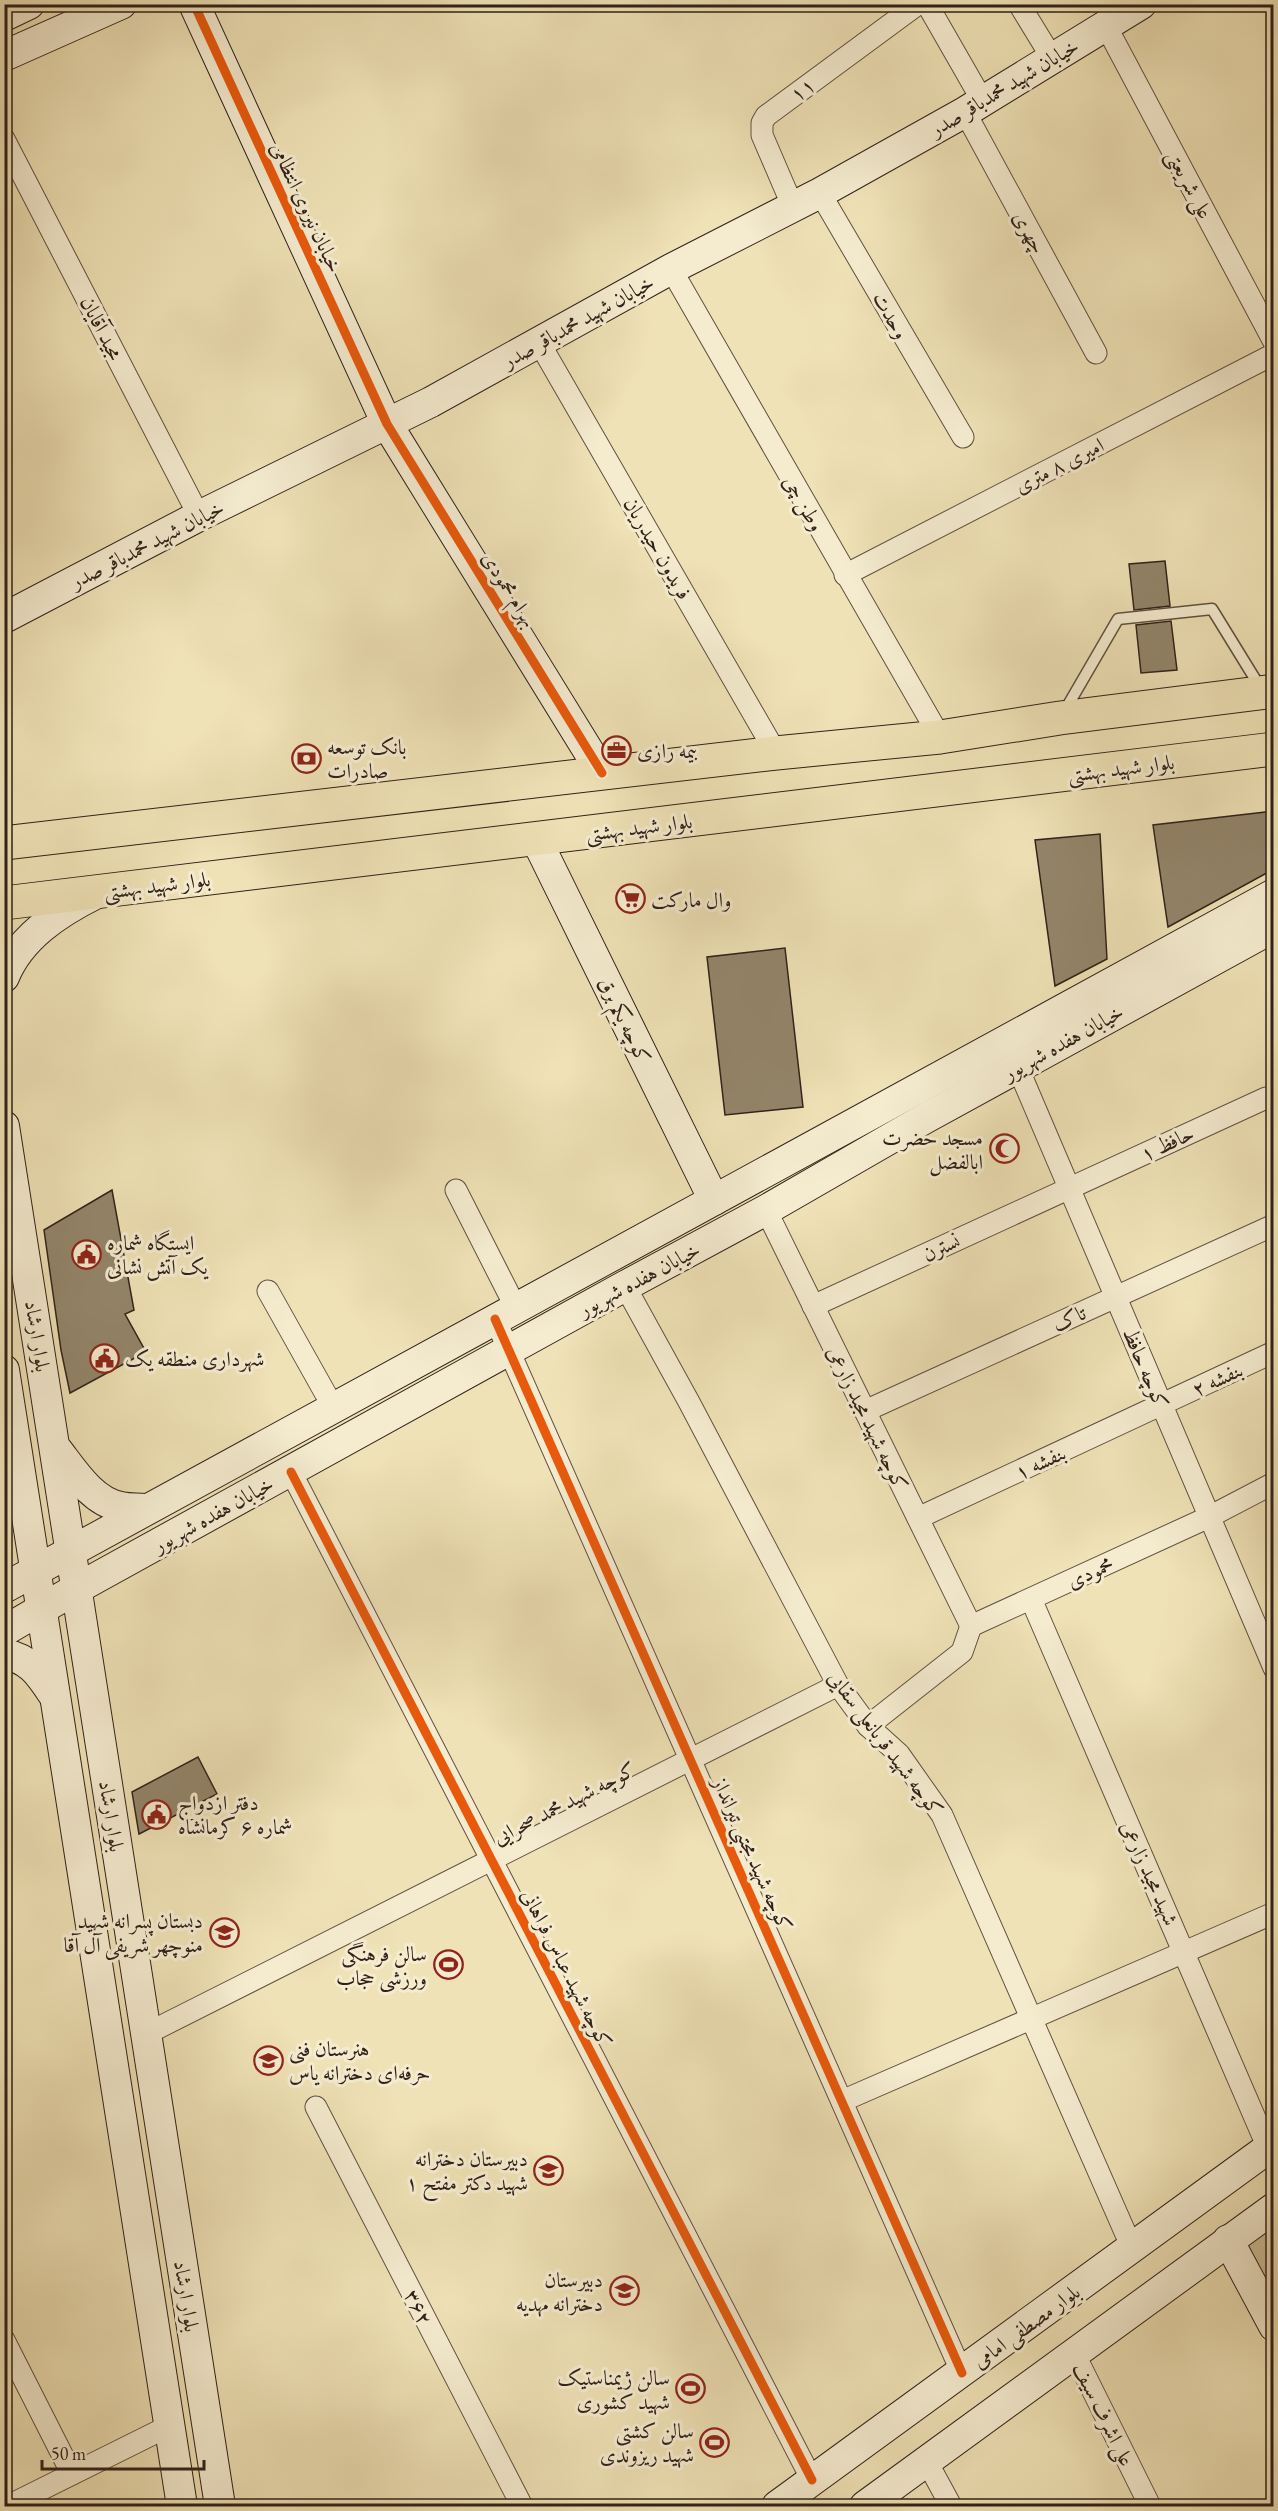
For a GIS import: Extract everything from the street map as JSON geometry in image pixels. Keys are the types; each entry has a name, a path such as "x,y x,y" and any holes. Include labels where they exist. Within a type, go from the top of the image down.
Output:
{"main road":[{"path":"4,15 30,4"},
{"path":"4,56 121,4"},
{"name":"خیابان نیروی انتظامی","path":"194,4 387,424"},
{"name":"خیابان شهید محمدباقر صدر","path":"4,618 199,516 387,424 540,344 671,269 820,193 973,106 1122,12"},
{"name":"بهرام محمودی","path":"387,424 602,773"},
{"path":"4,843 776,753 940,737 1060,718 1268,692"},
{"name":"بلوار شهید بهشتی","path":"4,903 1274,749"},
{"name":"کوچه یکم برق","path":"536,839 714,1200"},
{"path":"4,977 9,965 34,934 66,908 100,892"},
{"name":"خیابان هفده شهریور","path":"4,1588 1274,894"},
{"name":"خیابان هفده شهریور","path":"4,1631 76,1589 766,1210 1274,927"},
{"name":"بلوار ارشاد","path":"4,1126 18,1296 56,1449 70,1551 220,2506"},
{"name":"بلوار ارشاد","path":"4,1370 182,2506"},
{"path":"56,1449 79,1480 100,1497 119,1507 146,1509"},
{"path":"4,1654 21,1658 35,1667 56,1699"},
{"name":"بلوار مصطفی امامی","path":"777,2506 1271,2146"},
{"path":"865,2506 1274,2208"},
{"path":"1228,2240 1274,2326"},
{"path":"171,2425 205,2410"}],"street":[{"name":"۱۱","path":"793,207 762,135 762,123 766,116 918,4"},
{"name":"چهری","path":"927,4 973,106 1096,353"},
{"path":"1019,4 1052,58"},
{"name":"علی شریعتی","path":"1122,12 1274,342"},
{"name":"مجید آقایان","path":"4,139 199,516"},
{"name":"وحدت","path":"820,193 963,437"},
{"name":"وطن چی","path":"671,269 940,737"},
{"name":"فریدون حیدریان","path":"540,344 776,753"},
{"name":"امیری ۸ متری","path":"845,575 1274,354"},
{"name":"کوچه حافظ","path":"1018,1068 1274,1668"},
{"name":"حافظ ۱","path":"1069,1188 1266,1098"},
{"name":"نسترن","path":"813,1306 1069,1188"},
{"name":"کوچه شهید مجتبی تیرانداز","path":"456,1190 506,1313 510,1350 962,2373"},
{"name":"کوچه شهید مجید زارعی","path":"766,1210 971,1626"},
{"name":"تاک","path":"865,1411 1274,1225"},
{"name":"کوچه شهید قربانعلی سقایی","path":"625,1286 690,1402 838,1685 868,1725 899,1754 942,1815 1132,2248"},
{"path":"268,1291 333,1407"},
{"name":"بنفشه ۲","path":"1161,1405 1274,1352"},
{"name":"بنفشه ۱","path":"918,1518 1161,1405"},
{"name":"کوچه شهید عباس فراهانی","path":"291,1472 812,2480"},
{"name":"محمودی","path":"971,1626 1209,1517 1274,1483"},
{"name":"شهید مجید زارعی","path":"1031,1599 1271,2146"},
{"path":"868,1725 962,1652 971,1626"},
{"name":"کوچه شهید محمد صحرایی","path":"146,2034 838,1685"},
{"path":"842,2101 1274,1913"},
{"name":"۳۶۲","path":"316,2107 522,2506"},
{"path":"4,2340 72,2474"},
{"name":"علی اشرف سیف","path":"1074,2353 1150,2506"},
{"path":"8,2506 171,2425"},
{"path":"926,2460 951,2506"}],"lane":[{"path":"1060,718 1118,619 1212,609 1268,692"}],"shaded area":[{"path":"1273,2225 1273,2294 1246,2244"}],"building":[{"path":"1165,561 1170,606 1134,610 1129,564"},
{"path":"1171,621 1177,670 1141,673 1136,625"},
{"path":"1274,811 1274,869 1168,927 1153,825"},
{"path":"1100,834 1107,959 1055,986 1035,840"},
{"path":"785,948 803,1107 725,1115 707,957"},
{"name":"ایستگاه شماره یک آتش نشانی","path":"112,1190 134,1310 125,1314 146,1352 70,1393 61,1350 44,1230"},
{"name":"دفتر ازدواج شماره ۶ کرمانشاه","path":"198,1757 217,1794 139,1834 132,1792"}],"cycle path":[{"path":"194,4 387,424 602,773"},
{"path":"495,1319 962,2373"},
{"path":"291,1472 812,2480"}],"place":[{"name":"بیمه رازی","path":"616,750"},
{"name":"بانک توسعه صادرات","path":"306,758"},
{"name":"وال مارکت","path":"630,899"},
{"name":"مسجد حضرت ابالفضل","path":"1004,1149"},
{"name":"ایستگاه شماره یک آتش نشانی","path":"86,1254"},
{"name":"شهرداری منطقه یک","path":"104,1358"},
{"name":"دفتر ازدواج شماره ۶ کرمانشاه","path":"157,1814"},
{"name":"دبستان پسرانه شهید منوچهر شریفی آل آقا","path":"224,1932"},
{"name":"سالن فرهنگی ورزشی حجاب","path":"448,1965"},
{"name":"هنرستان فنی حرفه‌ای دخترانه یاس","path":"268,2060"},
{"name":"دبیرستان دخترانه شهید دکتر مفتح ۱","path":"549,2170"},
{"name":"دبیرستان دخترانه مهدیه","path":"624,2291"},
{"name":"سالن ژیمناستیک شهید کشوری","path":"691,2389"},
{"name":"سالن کشتی شهید ریزوندی","path":"715,2442"}]}
